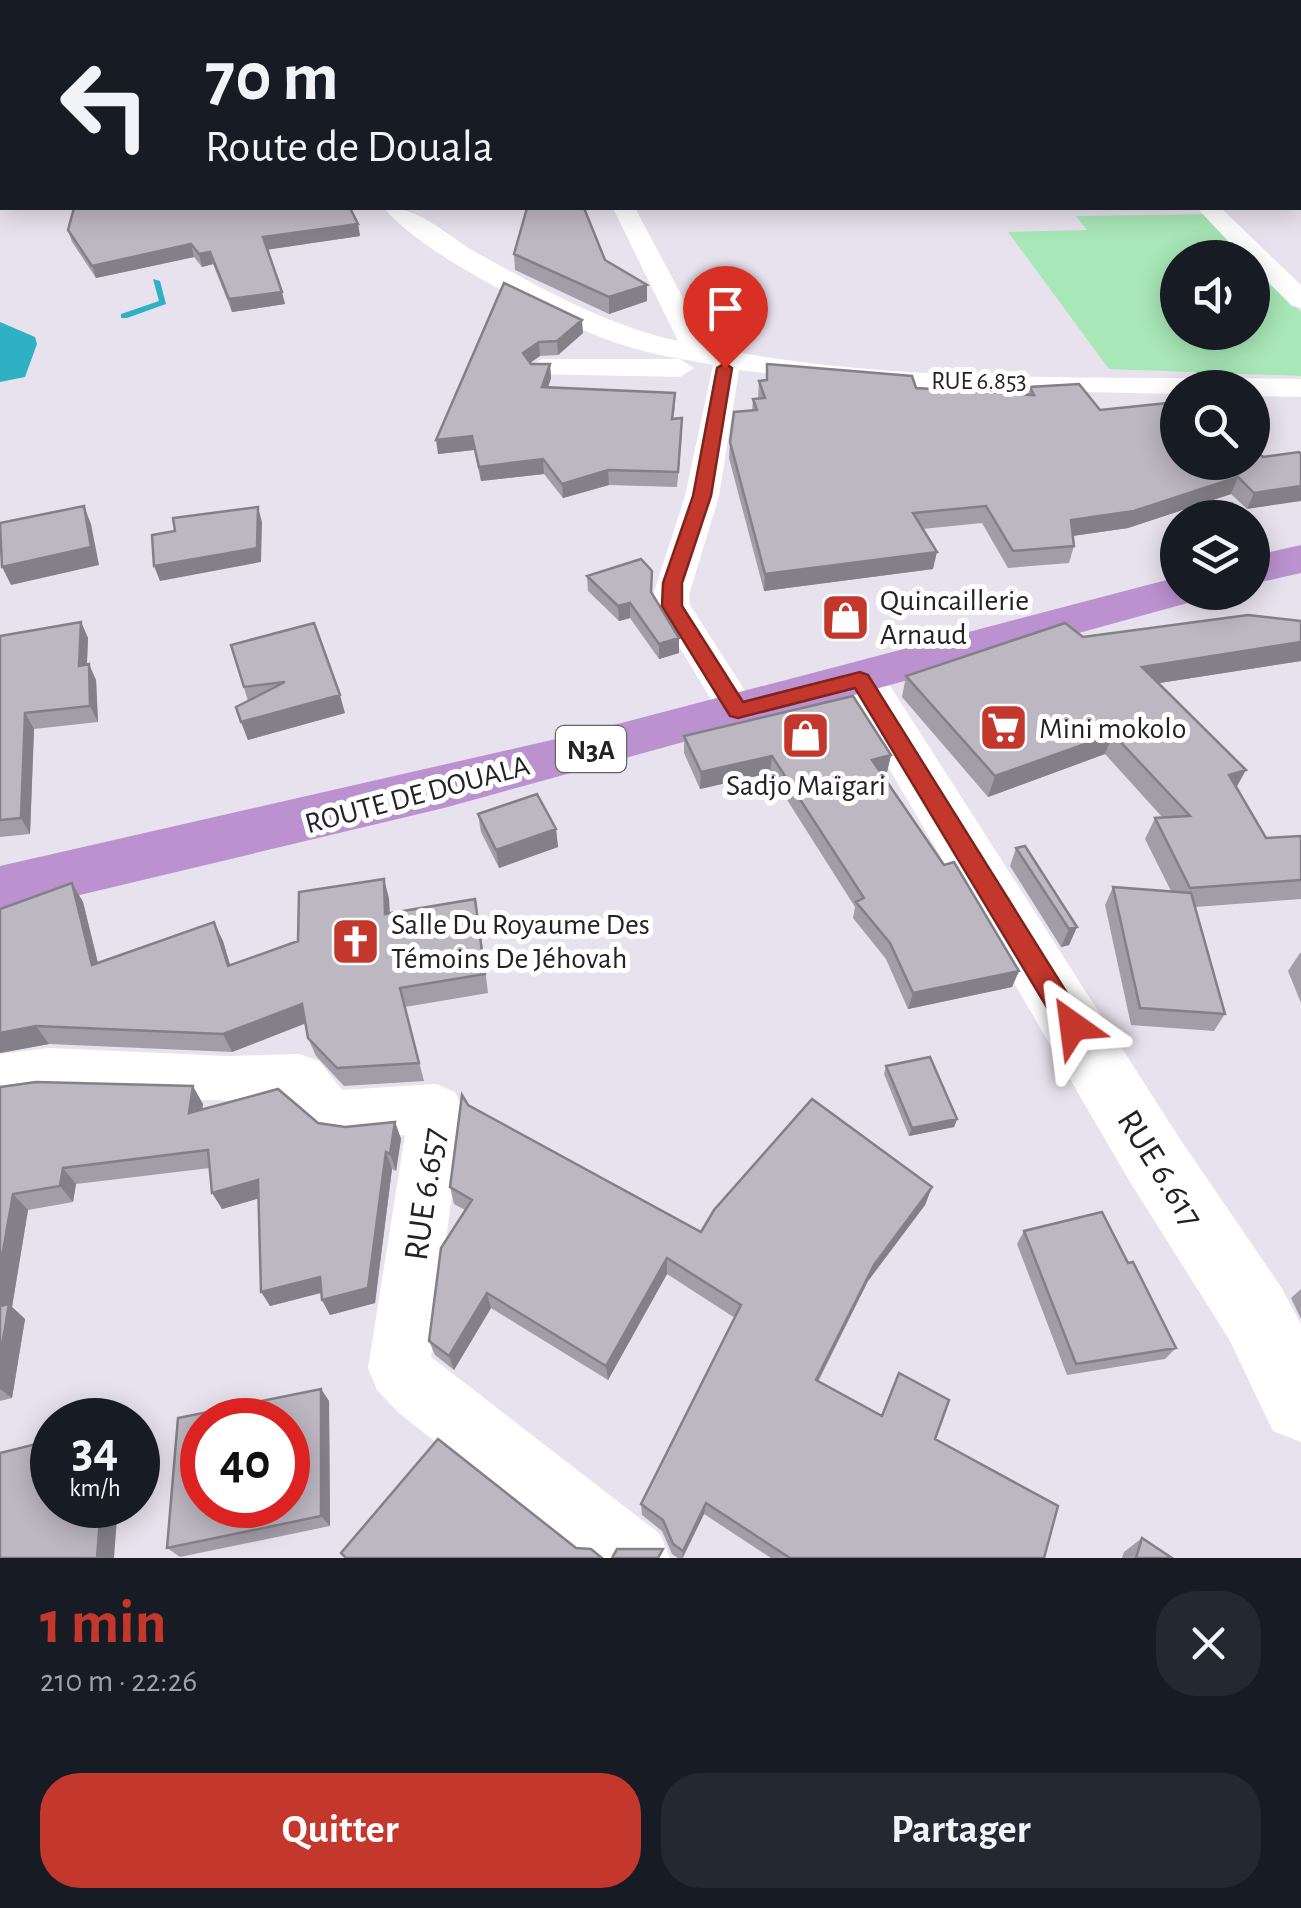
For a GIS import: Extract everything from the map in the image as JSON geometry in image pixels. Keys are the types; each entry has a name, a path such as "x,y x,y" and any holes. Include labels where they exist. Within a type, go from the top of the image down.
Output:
{"highway":[{"path":"1270,566 1301,558"},
{"name":"ROUTE DE DOUALA","path":"0,890 270,832 860,680 1160,596"}],"street":[{"name":"RUE 6.853","path":"399,210 471,260 598,326 634,340 727,362 895,379 1301,388"},
{"path":"625,210 727,362 702,496 671,595 672,606 738,711"},
{"path":"1210,210 1301,300"},
{"path":"542,368 727,362"},
{"name":"RUE 6.617","path":"860,680 1154,1160 1255,1314 1301,1403"},
{"name":"RUE 6.657","path":"0,1078 49,1072 228,1080 300,1078 330,1115 436,1109 400,1368 421,1392 636,1558"}],"green space":[{"path":"1206,214 1231,240 1160,240 1160,350 1270,350 1270,280 1301,312 1301,376 1270,375 1270,370 1109,369 1008,232 1087,230 1076,216"}],"water":[{"path":"0,322 35,337 37,344 25,377 0,382"}],"building":[{"path":"73,210 351,210 358,224 263,237 282,292 229,299 210,252 199,254 191,244 92,266 68,230"},
{"path":"526,210 585,210 605,260 647,285 609,297 514,254"},
{"path":"504,283 582,320 557,341 539,342 523,353 531,364 550,364 542,387 675,393 672,419 682,418 678,472 608,470 562,484 543,459 479,467 472,436 436,440"},
{"path":"767,364 912,376 916,388 1034,395 1030,387 1079,384 1100,410 1160,404 1160,480 1229,480 1134,511 1071,520 1074,546 1013,551 986,506 913,513 937,552 765,574 730,442 734,412 757,410 753,399 765,398 759,381 767,380"},
{"path":"1301,454 1301,486 1254,493 1241,480 1270,480 1270,456"},
{"path":"84,506 91,547 2,567 0,523"},
{"path":"258,507 257,548 154,566 152,535 175,531 173,518"},
{"path":"641,559 652,571 651,592 679,638 659,644 630,603 618,606 587,576"},
{"path":"1248,615 1301,621 1301,642 1142,667 1246,770 1229,775 1266,838 1301,836 1301,880 1190,888 1155,818 1190,816 1113,734 995,776 906,676 1065,623 1083,637"},
{"path":"81,622 79,666 89,664 90,706 25,713 21,818 0,820 0,636"},
{"path":"314,623 340,695 241,722 236,707 285,682 244,687 231,645"},
{"path":"853,696 891,755 872,760 944,865 954,862 1019,971 913,993 890,943 856,902 864,898 772,756 701,772 684,736"},
{"path":"537,794 556,829 496,850 478,814"},
{"path":"1025,846 1077,927 1069,929 1016,848"},
{"path":"384,879 385,914 475,899 485,974 400,988 419,1063 337,1068 308,1038 302,1004 223,1034 36,1026 0,1033 0,909 72,883 92,965 214,922 228,966 298,941 299,892"},
{"path":"1113,887 1191,893 1225,1014 1140,1008"},
{"path":"930,1057 957,1119 912,1128 886,1066"},
{"path":"36,1082 193,1086 189,1113 278,1089 318,1123 345,1127 395,1122 390,1154 386,1152 368,1288 322,1300 320,1277 261,1292 258,1180 212,1193 208,1150 63,1168 60,1186 13,1194 0,1268 0,1087"},
{"path":"462,1095 468,1105 701,1232 714,1210 812,1099 932,1187 874,1265 816,1380 882,1416 899,1373 949,1400 935,1439 1058,1506 1044,1558 790,1558 706,1503 683,1551 673,1544 663,1520 641,1504 741,1305 667,1258 606,1366 487,1293 449,1356 429,1341 441,1248 472,1200 450,1187"},
{"path":"1102,1212 1128,1263 1133,1262 1176,1348 1076,1364 1024,1231"},
{"path":"9,1304 0,1357 0,1306"},
{"path":"321,1389 321,1516 310,1518 310,1398 277,1398"},
{"path":"180,1418 180,1528 263,1528 167,1548"},
{"path":"438,1439 576,1548 591,1549 602,1558 346,1558 341,1553"},
{"path":"30,1446 30,1528 99,1528 97,1558 0,1558 0,1453"},
{"path":"1142,1538 1172,1558 1136,1558"},
{"path":"617,1549 663,1549 658,1558 612,1558"}],"waterway":[{"path":"124,316 163,302 156,281"}],"place":[{"name":"Quincaillerie Arnaud","path":"845,617"},
{"name":"Mini mokolo","path":"1004,728"},
{"name":"Sadjo Maïgari","path":"806,736"},
{"name":"Salle Du Royaume Des Témoins De Jéhovah","path":"356,941"}],"route":[{"path":"725,368 702,496 672,583 672,606 738,711 860,680 1073,1026"}]}
